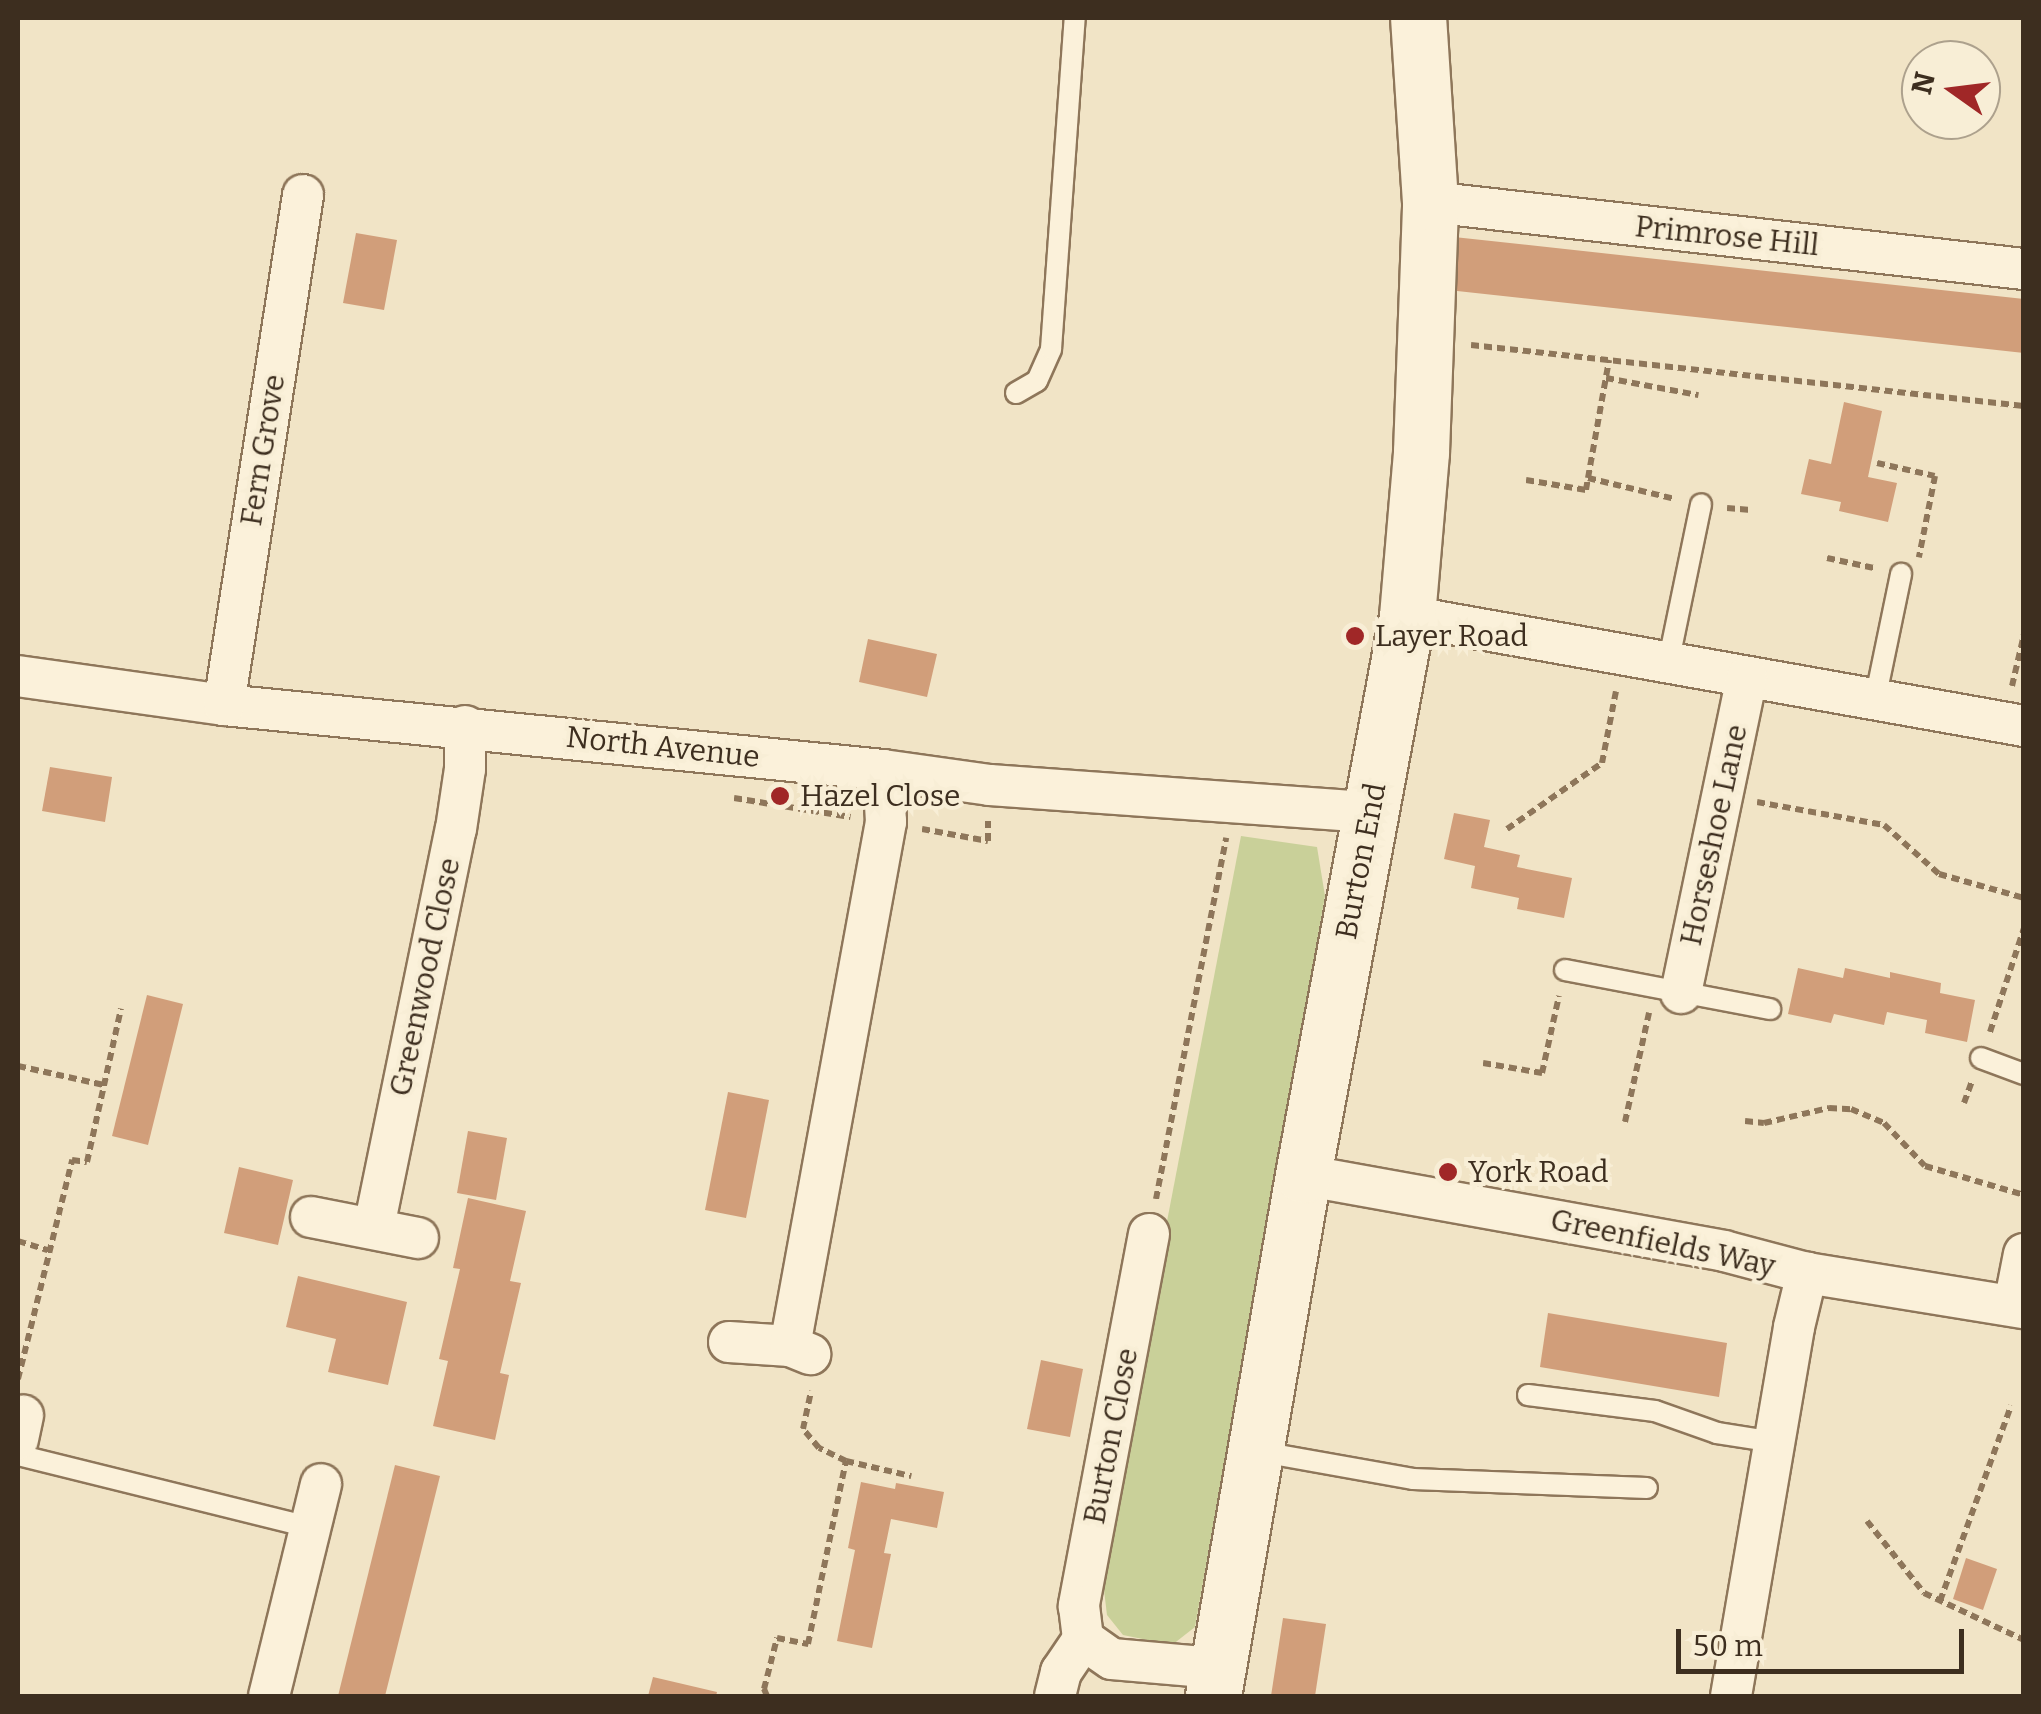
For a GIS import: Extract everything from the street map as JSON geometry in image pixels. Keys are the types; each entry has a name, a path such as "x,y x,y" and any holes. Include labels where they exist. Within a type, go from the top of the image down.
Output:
{"street":[{"name":"Burton End","path":"1213,1682 1407,616 1430,202 1418,18"},
{"name":"Fern Grove","path":"224,705 303,195"},
{"name":"Primrose Hill","path":"1430,202 2024,269"},
{"path":"1407,616 2014,724"},
{"name":"North Avenue","path":"18,676 224,705 465,726 990,785 1370,812"},
{"name":"Horseshoe Lane","path":"1668,990 1722,796 1746,678"},
{"name":"Greenwood Close","path":"374,1227 456,829 466,769 465,726"},
{"path":"729,1342 800,1350 886,822 883,770"},
{"name":"Greenfields Way","path":"1303,1174 1724,1252 1808,1274 2019,1307"},
{"path":"311,1218 418,1238"},
{"name":"Burton Close","path":"1083,1639 1079,1606 1150,1234"},
{"path":"2019,1307 2024,1254"},
{"path":"1731,1696 1808,1274"},
{"path":"269,1696 321,1484"},
{"path":"1055,1696 1060,1672 1083,1639 1112,1659 1213,1682"}],"lane":[{"path":"1016,393 1037,380 1051,348 1076,18"},
{"path":"1668,664 1700,504"},
{"path":"1875,700 1901,574"},
{"path":"1565,970 1770,1009"},
{"path":"1981,1058 2024,1074"},
{"path":"1528,1396 1655,1411 1717,1433 1775,1442"},
{"path":"19,1423 310,1526"},
{"path":"1254,1451 1412,1480 1647,1488"}],"path":[{"path":"1425,340 2024,406"},
{"path":"1526,480 1586,490 1609,360"},
{"path":"1606,378 1698,395"},
{"path":"1826,558 1915,577 1935,476 1877,462"},
{"path":"1588,478 1700,504 1750,510"},
{"path":"2014,724 2024,634"},
{"path":"1507,830 1602,763 1622,656"},
{"path":"1722,796 1884,825 1940,874 2024,898"},
{"path":"1150,1234 1232,802"},
{"path":"1964,1103 2024,928"},
{"path":"1483,1063 1542,1073 1565,970"},
{"path":"1625,1122 1668,990"},
{"path":"19,1423 48,1250 72,1160 87,1162 121,1009"},
{"path":"18,1066 104,1085"},
{"path":"1745,1121 1764,1123 1830,1108 1851,1109 1884,1123 1925,1166 2024,1195"},
{"path":"18,1241 48,1250"},
{"path":"800,1350 816,1370 804,1429 818,1448 846,1461 911,1476"},
{"path":"1940,1601 2011,1406"},
{"path":"767,1696 764,1690 776,1638 808,1644 846,1461"},
{"path":"1866,1521 1924,1593 2024,1640"}],"green space":[{"path":"1241,836 1317,847 1325,896 1195,1627 1172,1645 1123,1635 1107,1615 1101,1565"}],"building":[{"path":"356,233 397,240 384,310 343,303"},
{"path":"1454,237 2024,299 2024,353 1448,290"},
{"path":"1844,402 1882,411 1868,477 1897,483 1888,522 1839,511 1841,502 1801,494 1809,459 1831,464"},
{"path":"868,639 937,654 927,697 859,682"},
{"path":"50,767 112,777 105,822 42,811"},
{"path":"1454,813 1490,820 1484,847 1520,855 1517,867 1572,878 1564,918 1517,909 1519,898 1471,888 1475,866 1444,859"},
{"path":"1798,968 1843,978 1845,968 1890,978 1890,972 1941,983 1940,993 1975,1000 1967,1042 1925,1033 1927,1020 1887,1012 1884,1025 1834,1014 1831,1023 1788,1014"},
{"path":"147,995 183,1004 148,1145 112,1136"},
{"path":"728,1092 769,1100 746,1218 705,1210"},
{"path":"468,1131 507,1138 496,1200 457,1193"},
{"path":"239,1167 293,1180 278,1245 224,1233"},
{"path":"468,1198 526,1211 510,1281 521,1283 500,1373 509,1375 495,1440 433,1426 448,1361 439,1359 460,1269 453,1268"},
{"path":"298,1276 407,1302 388,1385 328,1372 336,1339 286,1327"},
{"path":"1548,1313 1727,1343 1719,1397 1540,1367"},
{"path":"1041,1360 1083,1369 1070,1437 1027,1429"},
{"path":"395,1465 440,1476 385,1696 338,1696"},
{"path":"861,1482 895,1489 896,1483 944,1492 937,1528 891,1519 884,1553 891,1554 872,1648 837,1641 855,1550 848,1548"},
{"path":"1966,1558 1997,1569 1983,1610 1953,1599"},
{"path":"1283,1618 1326,1624 1315,1696 1271,1696"},
{"path":"653,1677 717,1692 716,1696 648,1696"}],"place":[{"name":"Layer Road","path":"1355,636"},
{"name":"Hazel Close","path":"780,796"},
{"name":"York Road","path":"1448,1172"}]}
